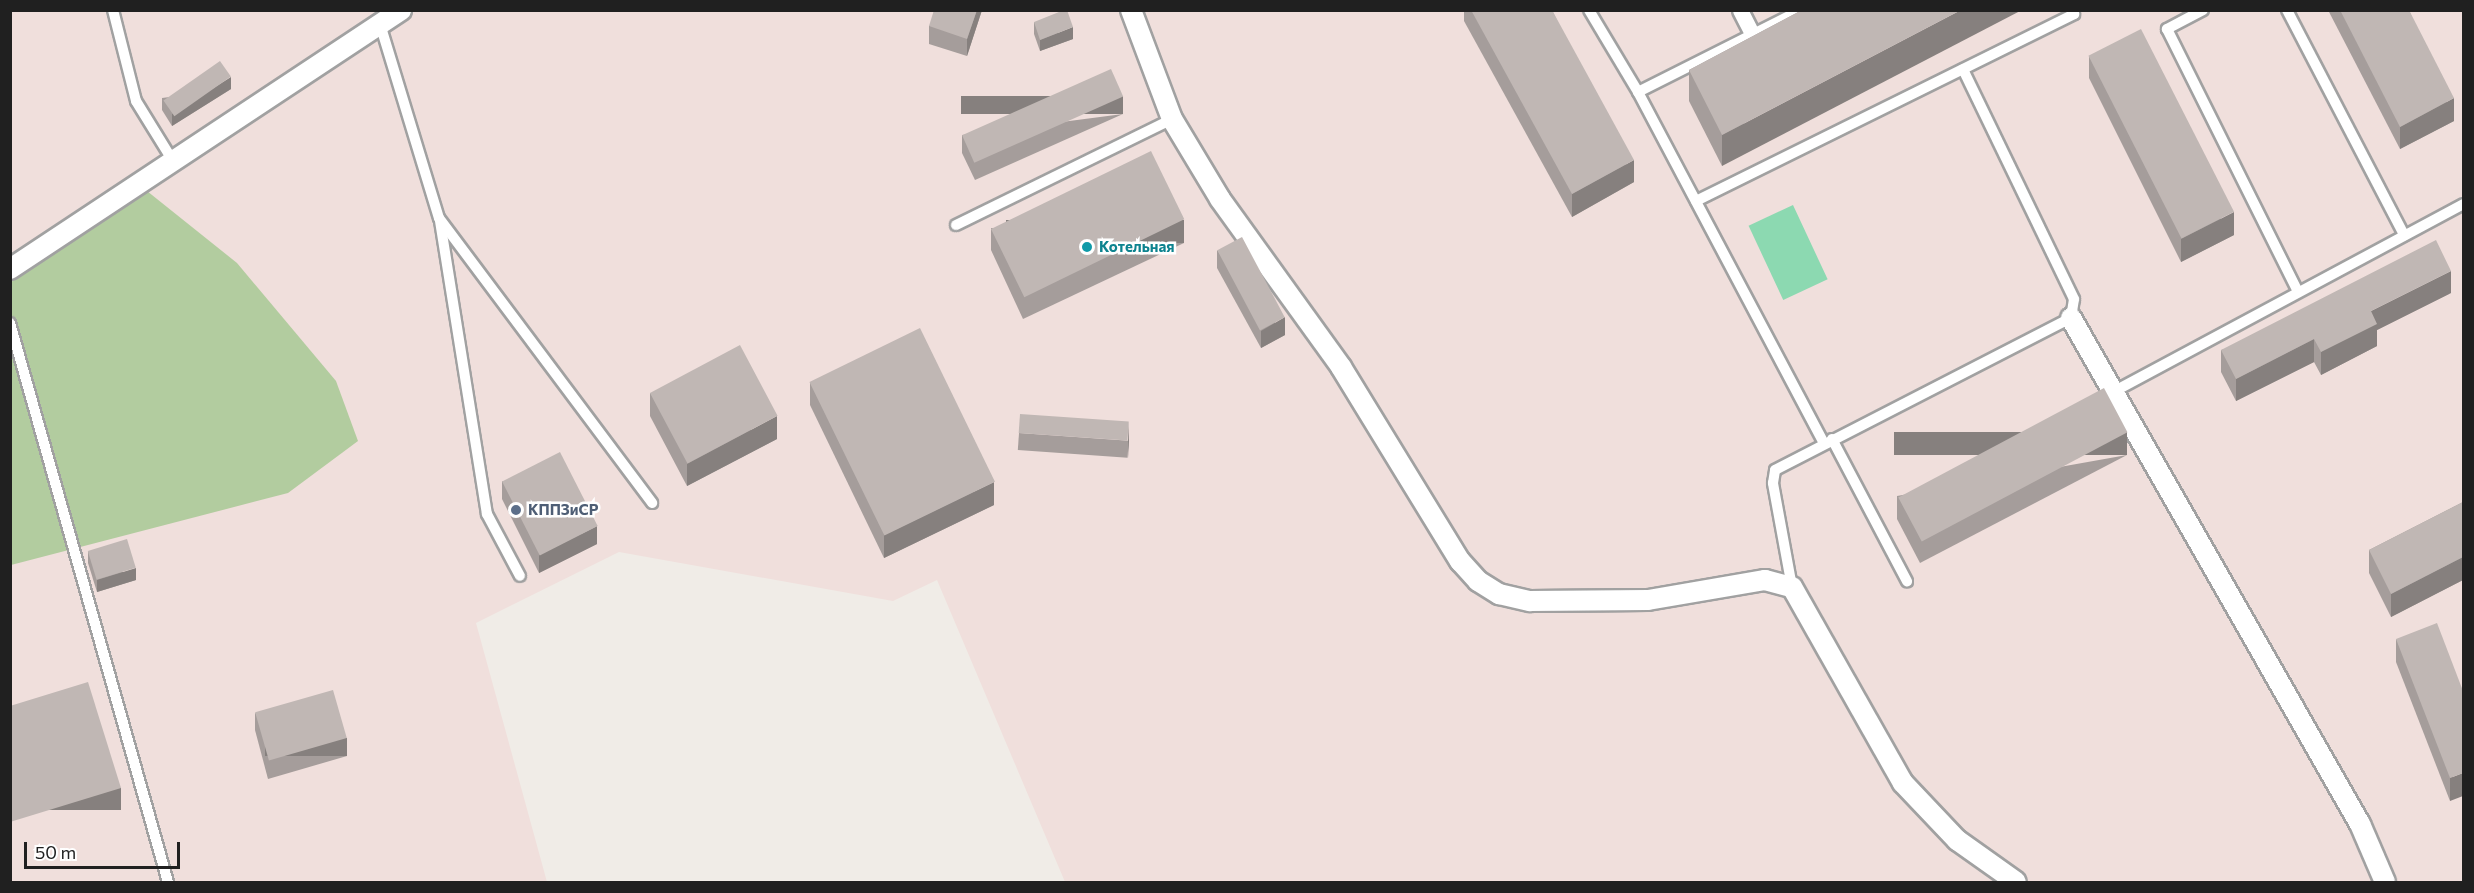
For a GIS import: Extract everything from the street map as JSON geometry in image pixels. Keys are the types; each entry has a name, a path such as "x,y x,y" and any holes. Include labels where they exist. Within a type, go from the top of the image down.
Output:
{"street":[{"path":"10,269 401,10"},
{"path":"1131,10 1172,119 1220,199 1341,367 1460,561 1478,580 1499,594 1530,601 1648,600 1765,580 1792,587 1903,783 1957,840 2016,882"},
{"path":"1740,10 1753,35"},
{"path":"2072,318 2360,824 2385,882"}],"lane":[{"path":"113,10 136,101 173,161"},
{"path":"1589,10 1638,92 1907,581"},
{"path":"1638,92 1801,10"},
{"path":"1696,201 2074,14 2072,10"},
{"path":"2203,10 2167,29 2298,292"},
{"path":"2287,10 2404,235"},
{"path":"380,24 439,218 487,514 520,576"},
{"path":"1792,587 1773,483 1775,470 2072,318 2074,299 1963,69"},
{"path":"956,225 1172,119"},
{"path":"2113,392 2463,204"},
{"path":"439,218 652,503"},
{"path":"10,322 168,882"}],"shaded area":[{"path":"10,11 2463,11 2463,882 1065,882 937,580 893,601 619,552 476,623 547,882 11,882"}],"green space":[{"path":"147,191 237,263 336,381 358,441 288,493 11,565 11,282"},
{"path":"1793,205 1828,279 1783,300 1749,226"}],"building":[{"path":"934,10 977,10 967,39 929,26"},
{"path":"1067,10 1073,27 1040,40 1034,22"},
{"path":"1471,10 1552,10 1634,160 1572,194"},
{"path":"1802,10 1961,10 1722,135 1689,70"},
{"path":"2340,10 2409,10 2454,98 2400,127"},
{"path":"2141,29 2234,212 2181,238 2088,56"},
{"path":"220,61 231,77 174,116 163,101"},
{"path":"1111,69 1123,96 974,163 962,135"},
{"name":"Котельная","path":"1151,151 1184,219 1024,297 991,229"},
{"path":"1242,237 1285,317 1260,330 1217,250"},
{"path":"2436,240 2451,271 2371,311 2377,324 2321,352 2314,339 2236,379 2221,350"},
{"path":"920,328 995,482 884,536 809,382"},
{"path":"740,345 778,416 687,464 650,393"},
{"path":"2104,388 2127,432 1922,542 1898,497"},
{"path":"1020,414 1129,422 1127,441 1019,433"},
{"path":"560,452 598,526 540,555 502,482"},
{"path":"2463,502 2463,557 2391,594 2369,550"},
{"path":"127,539 136,568 97,580 88,551"},
{"path":"2437,623 2463,691 2463,773 2450,778 2396,639"},
{"path":"88,682 121,788 10,822 10,706"},
{"path":"333,690 347,738 269,760 255,712"}],"place":[{"name":"Котельная","path":"1087,247"},
{"name":"КППЗиСР","path":"516,510"}]}
